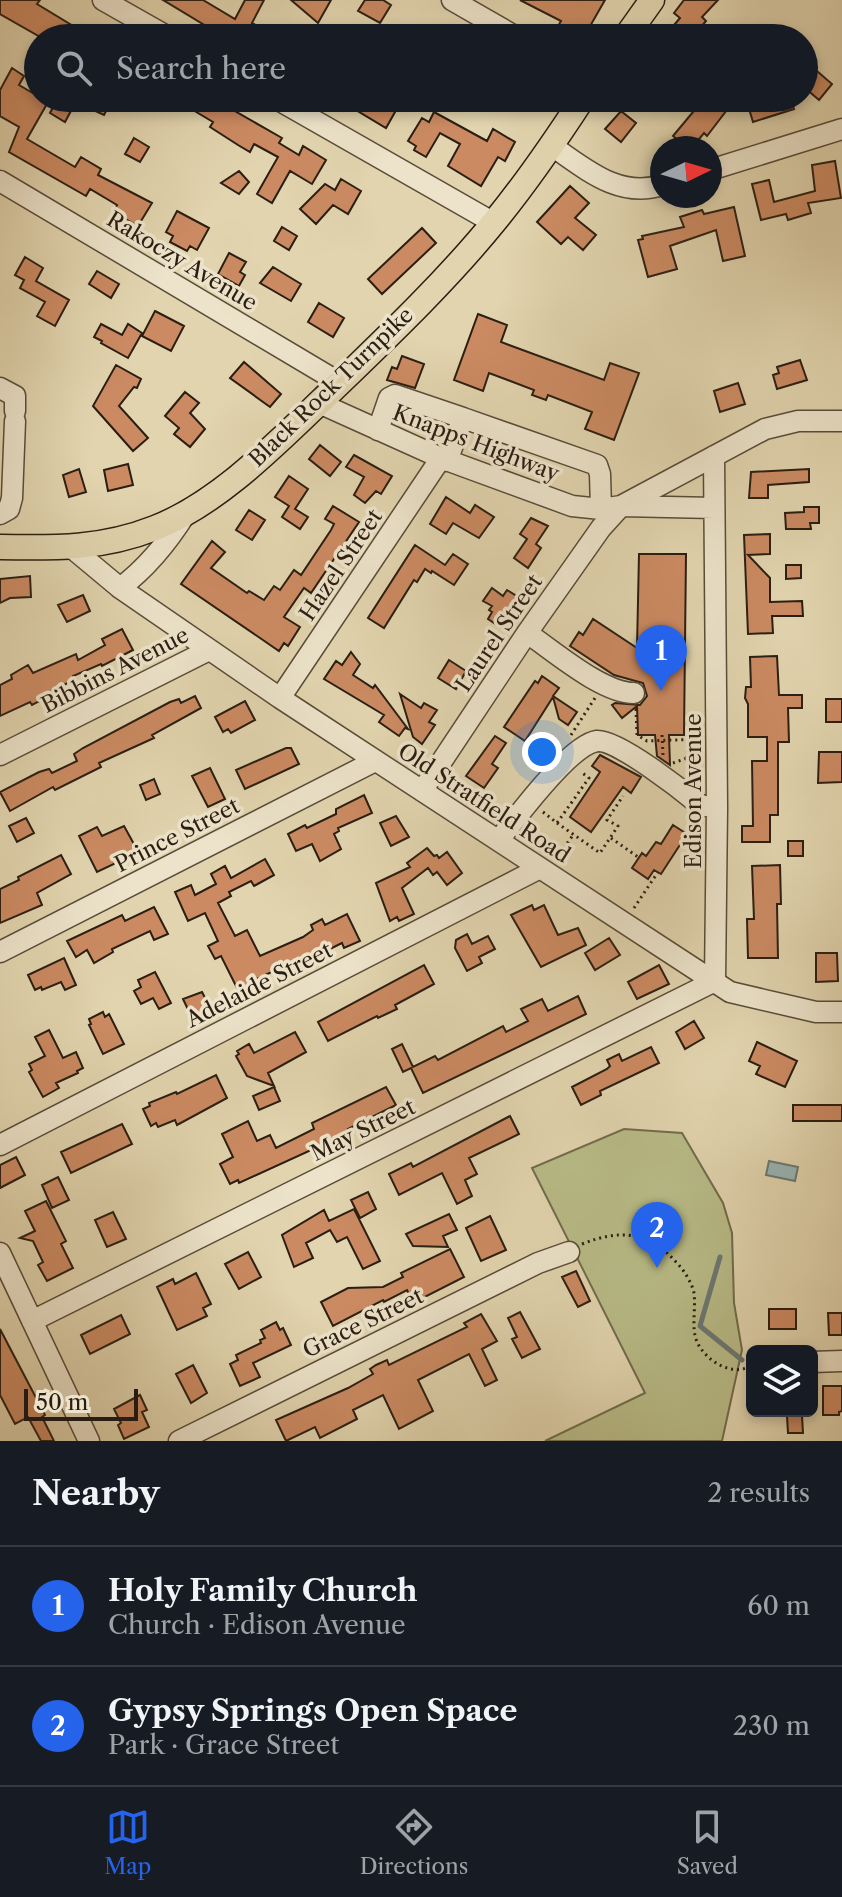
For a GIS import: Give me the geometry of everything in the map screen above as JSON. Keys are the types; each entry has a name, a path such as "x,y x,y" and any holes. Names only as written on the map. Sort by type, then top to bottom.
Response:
{"main road":[{"path":"635,24 652,0"},
{"name":"Black Rock Turnpike","path":"0,547 72,548 114,541 155,528 186,513 235,479 340,383 494,223 574,112"}],"street":[{"path":"103,0 145,24"},
{"path":"452,0 494,24"},
{"path":"300,112 494,223"},
{"path":"722,166 842,129"},
{"path":"552,146 595,175 627,190 650,187"},
{"name":"Rakoczy Avenue","path":"0,181 340,383"},
{"path":"0,388 15,396 12,498 9,509 0,514"},
{"path":"378,430 389,398 395,395 597,465 611,507 765,429 798,421 842,421"},
{"name":"Knapps Highway","path":"319,403 444,460 572,506 714,508"},
{"name":"Hazel Street","path":"280,698 444,460 463,418"},
{"name":"Edison Avenue","path":"714,456 715,981"},
{"name":"Laurel Street","path":"422,791 601,528 611,507"},
{"path":"120,588 167,543 186,513"},
{"name":"Old Stratfield Road","path":"72,548 120,588 280,698 499,840 549,863 730,992 816,1012 842,1012"},
{"path":"527,633 604,685 634,693"},
{"name":"Bibbins Avenue","path":"0,755 209,650"},
{"path":"499,840 563,761 597,741 615,745 700,805 717,808"},
{"name":"Prince Street","path":"0,952 375,761"},
{"name":"Adelaide Street","path":"0,1145 549,863"},
{"name":"May Street","path":"32,1321 715,981"},
{"name":"Grace Street","path":"179,1441 538,1263 569,1252"},
{"path":"0,1253 89,1441"},
{"path":"818,1362 842,1361"}],"path":[{"path":"569,737 604,685"},
{"path":"634,693 637,735 647,741 662,742 701,739"},
{"path":"662,735 662,742"},
{"path":"687,758 688,750"},
{"path":"664,762 678,763 687,758"},
{"path":"687,758 702,766"},
{"path":"557,823 589,778 575,767"},
{"path":"543,812 600,853 618,826 607,820 623,796"},
{"path":"549,863 573,835"},
{"path":"611,838 638,857"},
{"path":"634,908 658,872"},
{"path":"569,1252 585,1242 626,1233 659,1245 681,1267 693,1290 694,1328 697,1342 705,1354 726,1369 746,1369"}],"green space":[{"path":"624,1129 682,1133 723,1203 732,1233 734,1303 742,1350 722,1441 545,1441 645,1393 532,1168"}],"water":[{"path":"769,1161 798,1167 795,1181 766,1175"}],"building":[{"path":"0,0 40,0 37,4 70,24 24,24 24,28 0,14"},
{"path":"163,0 203,0 235,19 245,0 264,0 254,24 203,24"},
{"path":"291,0 331,0 318,23"},
{"path":"365,0 383,0 391,5 380,23 358,11"},
{"path":"520,0 605,0 591,24 559,24 561,21"},
{"path":"684,0 718,0 702,17 706,21 704,24 675,24 680,18 674,13"},
{"path":"12,68 24,76 19,85 24,88 24,112 42,112 27,139 75,167 81,157 101,169 98,175 152,203 138,226 113,212 117,205 90,189 86,196 9,152 19,127 0,116 0,90"},
{"path":"818,72 832,84 818,99"},
{"path":"51,112 70,112 65,122"},
{"path":"196,112 236,112 282,138 279,143 299,155 303,146 326,160 312,184 290,171 272,203 257,194 278,157 254,144 250,152 210,127 213,122"},
{"path":"359,112 395,112 386,128"},
{"path":"434,112 487,141 493,129 515,142 505,161 498,157 481,186 448,166 460,144 440,133 426,157 414,150 416,146 408,141 422,118 429,122"},
{"path":"620,112 636,123 621,142 605,129"},
{"path":"693,112 725,112 707,136 704,133 702,136 673,136"},
{"path":"750,112 785,112 753,122"},
{"path":"134,138 149,147 140,162 125,154"},
{"path":"835,161 841,198 808,203 811,213 788,220 786,214 761,220 752,184 769,180 774,202 815,191 812,165"},
{"path":"239,171 249,182 239,194 221,183"},
{"path":"341,179 361,191 348,214 333,205 316,224 300,209 325,184 335,190"},
{"path":"570,186 589,203 575,218 596,235 583,250 568,237 561,244 537,222"},
{"path":"734,207 745,256 723,261 716,230 670,246 677,269 648,277 638,240 643,239 642,236 684,227 680,217 702,210 704,214"},
{"path":"177,211 209,228 197,250 190,246 187,251 170,242 173,236 166,232"},
{"path":"282,227 297,236 289,250 274,241"},
{"path":"422,228 436,243 382,294 368,279"},
{"path":"229,253 246,262 240,272 245,275 239,286 218,274"},
{"path":"25,257 43,268 36,281 69,300 55,326 37,316 45,302 20,288 24,280 15,275"},
{"path":"273,267 301,284 291,301 260,283"},
{"path":"97,271 119,284 111,298 89,284"},
{"path":"319,303 344,318 333,337 308,322"},
{"path":"155,311 184,326 171,351 142,336"},
{"path":"478,314 507,325 501,342 604,380 610,363 639,373 614,440 585,429 592,412 548,395 546,400 532,395 534,390 489,373 483,391 454,380"},
{"path":"101,324 122,335 128,324 142,333 128,358 94,337"},
{"path":"402,356 424,364 415,388 387,380 392,367 397,369"},
{"path":"800,360 807,380 777,389 773,375 779,373 777,367"},
{"path":"244,362 281,394 270,407 230,378"},
{"path":"116,365 141,379 137,388 134,387 119,406 148,438 133,451 93,406"},
{"path":"738,383 745,404 720,412 714,391"},
{"path":"185,392 199,403 190,413 205,429 190,447 174,434 179,428 165,416"},
{"path":"320,445 341,462 330,476 309,459"},
{"path":"354,455 392,476 381,494 376,491 365,503 354,495 364,477 346,467"},
{"path":"128,464 133,485 108,491 104,470"},
{"path":"79,469 86,492 69,497 63,475"},
{"path":"809,469 809,482 768,485 768,498 749,498 751,472"},
{"path":"289,476 308,489 295,509 308,517 300,529 282,517 289,506 275,497"},
{"path":"446,497 470,513 475,505 494,517 479,538 453,523 446,534 430,524"},
{"path":"333,506 359,522 311,593 304,588 284,617 300,627 288,646 284,643 279,651 181,584 212,541 225,552 211,568 247,593 249,591 264,600 274,586 280,590 294,570 301,575 334,524 325,519"},
{"path":"804,507 819,507 819,523 810,523 811,529 786,529 785,513 804,512"},
{"path":"249,510 265,520 252,540 236,530"},
{"path":"531,518 548,526 536,544 541,548 528,568 514,558 527,539 520,534"},
{"path":"770,534 770,554 748,555 770,578 770,602 802,601 803,616 772,616 773,633 748,634 744,535"},
{"path":"415,545 445,565 453,554 468,564 454,585 425,569 417,582 414,580 384,628 368,618"},
{"path":"639,554 686,554 684,735 669,735 670,765 657,756 655,735 638,735 637,706 622,718 612,705 640,705 647,696 643,683 614,675 570,646 579,632 583,635 593,619 637,648"},
{"path":"786,565 801,565 801,578 786,579"},
{"path":"30,576 31,597 10,598 0,603 0,579"},
{"path":"492,588 503,596 507,590 520,598 500,627 488,619 492,606 483,601"},
{"path":"83,595 90,611 67,622 58,605"},
{"path":"122,629 133,650 73,676 74,680 49,692 51,695 32,705 30,702 0,716 0,685 12,679 11,675 28,665 33,673 76,654 78,660 105,645 102,639"},
{"path":"351,652 360,664 353,675 373,688 375,685 408,729 405,728 399,736 379,722 384,715 324,679 336,661 342,665"},
{"path":"777,656 779,695 802,695 802,708 788,708 789,742 778,742 778,815 770,815 770,842 742,842 742,826 753,826 752,761 767,761 767,737 748,737 748,704 745,698 746,687 751,687 750,657"},
{"path":"449,660 466,671 456,689 438,678"},
{"path":"542,676 559,688 553,696 577,712 568,725 559,719 553,697 525,741 504,727 535,681 538,683"},
{"path":"400,694 421,708 424,703 437,710 429,722 435,725 422,744 413,737"},
{"path":"195,696 201,708 152,735 154,738 99,763 101,767 55,790 53,787 10,811 0,792 39,772 49,769 52,773 77,761 74,754 83,748 170,702 179,699 181,703"},
{"path":"826,699 842,699 842,722 826,722"},
{"path":"245,701 255,720 231,733 228,729 223,732 215,717"},
{"path":"495,736 506,743 492,764 498,768 484,788 466,776"},
{"path":"291,748 299,764 245,789 236,770"},
{"path":"819,752 842,752 842,782 818,783"},
{"path":"600,755 641,777 631,793 623,787 591,832 570,817 600,772 592,766"},
{"path":"210,768 225,799 208,807 192,776"},
{"path":"154,779 160,794 146,800 140,785"},
{"path":"364,795 372,813 338,828 339,831 334,834 341,849 320,861 312,844 296,851 288,834 336,814 336,809"},
{"path":"396,816 409,837 391,846 380,823"},
{"path":"26,818 34,833 17,842 9,826"},
{"path":"673,825 687,834 661,874 654,870 648,879 632,868 642,853 646,856 656,842 661,844"},
{"path":"124,826 140,855 97,872 79,836 97,827 102,836"},
{"path":"788,841 803,841 803,856 788,856"},
{"path":"427,848 439,858 447,852 462,873 447,885 437,872 433,875 428,868 402,888 414,914 399,921 397,917 390,921 376,883 410,867 407,863"},
{"path":"61,855 71,874 37,893 42,905 0,923 0,889"},
{"path":"265,859 274,875 254,886 251,881 229,892 231,896 218,903 235,936 247,930 260,956 303,937 313,930 311,925 322,919 325,925 347,914 360,941 344,948 342,943 322,953 311,954 254,980 257,986 240,994 221,956 215,959 208,946 218,941 205,913 188,921 175,892 191,885 195,895 216,884 211,874 225,866 231,878"},
{"path":"780,865 778,958 748,958 747,919 754,919 752,866"},
{"path":"532,905 534,910 544,905 558,935 578,928 586,945 541,967 511,915"},
{"path":"154,907 168,934 154,940 150,931 112,949 113,952 94,963 87,950 76,957 67,941 122,915 125,921"},
{"path":"467,934 472,944 488,936 495,949 479,957 482,963 467,971 455,948 456,940"},
{"path":"609,938 620,955 595,970 585,953"},
{"path":"816,953 837,953 838,981 816,982"},
{"path":"64,958 76,985 65,990 61,982 35,990 28,975"},
{"path":"424,965 434,984 395,1005 397,1009 328,1041 318,1022"},
{"path":"659,965 669,984 637,999 628,982"},
{"path":"155,972 171,1003 159,1009 153,998 141,1004 134,991 141,987 138,980"},
{"path":"202,992 212,1011 193,1020 183,999"},
{"path":"578,996 586,1014 423,1093 411,1068 403,1072 392,1049 402,1044 413,1067 435,1056 438,1060 503,1026 506,1032 528,1021 521,1009 542,999 548,1011"},
{"path":"103,1012 105,1017 109,1014 124,1044 103,1054 89,1019"},
{"path":"694,1021 704,1038 685,1049 676,1032"},
{"path":"49,1030 63,1058 76,1052 83,1068 56,1083 59,1088 43,1097 29,1072 32,1070 29,1064 45,1056 35,1037"},
{"path":"295,1032 306,1052 268,1073 274,1086 247,1076 236,1056 239,1054 237,1051 249,1044 254,1053"},
{"path":"757,1042 797,1061 785,1087 756,1074 760,1066 749,1061"},
{"path":"651,1047 659,1063 600,1091 601,1095 581,1105 572,1087 607,1069 610,1066 607,1060 619,1054 622,1061"},
{"path":"216,1075 227,1098 177,1125 175,1120 158,1127 156,1123 151,1126 143,1109 150,1106 149,1103 177,1094"},
{"path":"274,1087 280,1101 259,1110 253,1096"},
{"path":"386,1087 396,1105 348,1129 352,1138 338,1145 335,1139 239,1183 238,1180 230,1184 220,1164 233,1157 222,1134 248,1121 257,1141 270,1135 276,1148 314,1129 312,1123"},
{"path":"793,1105 842,1105 842,1121 793,1121"},
{"path":"510,1116 519,1134 469,1158 477,1174 465,1180 472,1196 457,1204 442,1173 399,1195 389,1174 411,1163 413,1167"},
{"path":"122,1124 132,1144 71,1173 61,1152"},
{"path":"16,1157 25,1175 0,1188 0,1165"},
{"path":"58,1177 69,1200 52,1208 42,1185"},
{"path":"368,1192 376,1209 360,1218 351,1200"},
{"path":"46,1201 66,1241 61,1244 73,1268 47,1281 38,1265 43,1262 33,1241 20,1238 35,1231 25,1211"},
{"path":"354,1209 380,1261 363,1269 347,1237 337,1242 330,1230 306,1243 313,1258 294,1267 282,1235 324,1210 329,1221"},
{"path":"113,1212 126,1239 107,1247 95,1220"},
{"path":"449,1214 457,1230 443,1236 448,1247 413,1246 406,1234"},
{"path":"490,1216 506,1250 481,1261 466,1228"},
{"path":"450,1249 464,1277 413,1303 407,1290 333,1326 321,1302 348,1288 383,1287 403,1277 401,1273"},
{"path":"248,1252 261,1277 239,1289 225,1264"},
{"path":"576,1271 590,1301 578,1307 562,1277"},
{"path":"196,1273 211,1304 203,1308 207,1316 177,1330 157,1287 173,1279 175,1284"},
{"path":"769,1309 796,1309 796,1329 769,1329"},
{"path":"520,1312 540,1349 522,1358 512,1339 517,1337 508,1318"},
{"path":"828,1313 842,1313 842,1335 829,1335"},
{"path":"481,1314 497,1341 482,1349 497,1380 485,1386 469,1354 418,1380 433,1411 399,1429 383,1395 353,1410 357,1419 320,1438 315,1427 286,1441 276,1420 348,1388 373,1374 370,1369 376,1365 387,1360 389,1365 467,1327 464,1323"},
{"path":"121,1315 130,1334 90,1354 81,1335"},
{"path":"276,1322 280,1330 283,1328 291,1345 253,1363 260,1377 240,1386 230,1364 238,1360 236,1355 261,1343 260,1340 265,1338 261,1330"},
{"path":"0,1329 45,1415 42,1417 54,1441 41,1441 28,1417 15,1424 0,1395"},
{"path":"193,1365 207,1393 191,1403 176,1374"},
{"path":"823,1386 842,1386 842,1411 839,1415 823,1415"},
{"path":"140,1395 147,1410 142,1412 149,1427 124,1439 114,1409"},
{"path":"787,1417 802,1417 803,1433 788,1433"}],"waterway":[{"path":"720,1257 700,1326 742,1360"}],"place":[{"name":"Holy Family Church","path":"661,691"},
{"name":"Gypsy Springs Open Space","path":"657,1268"}]}
